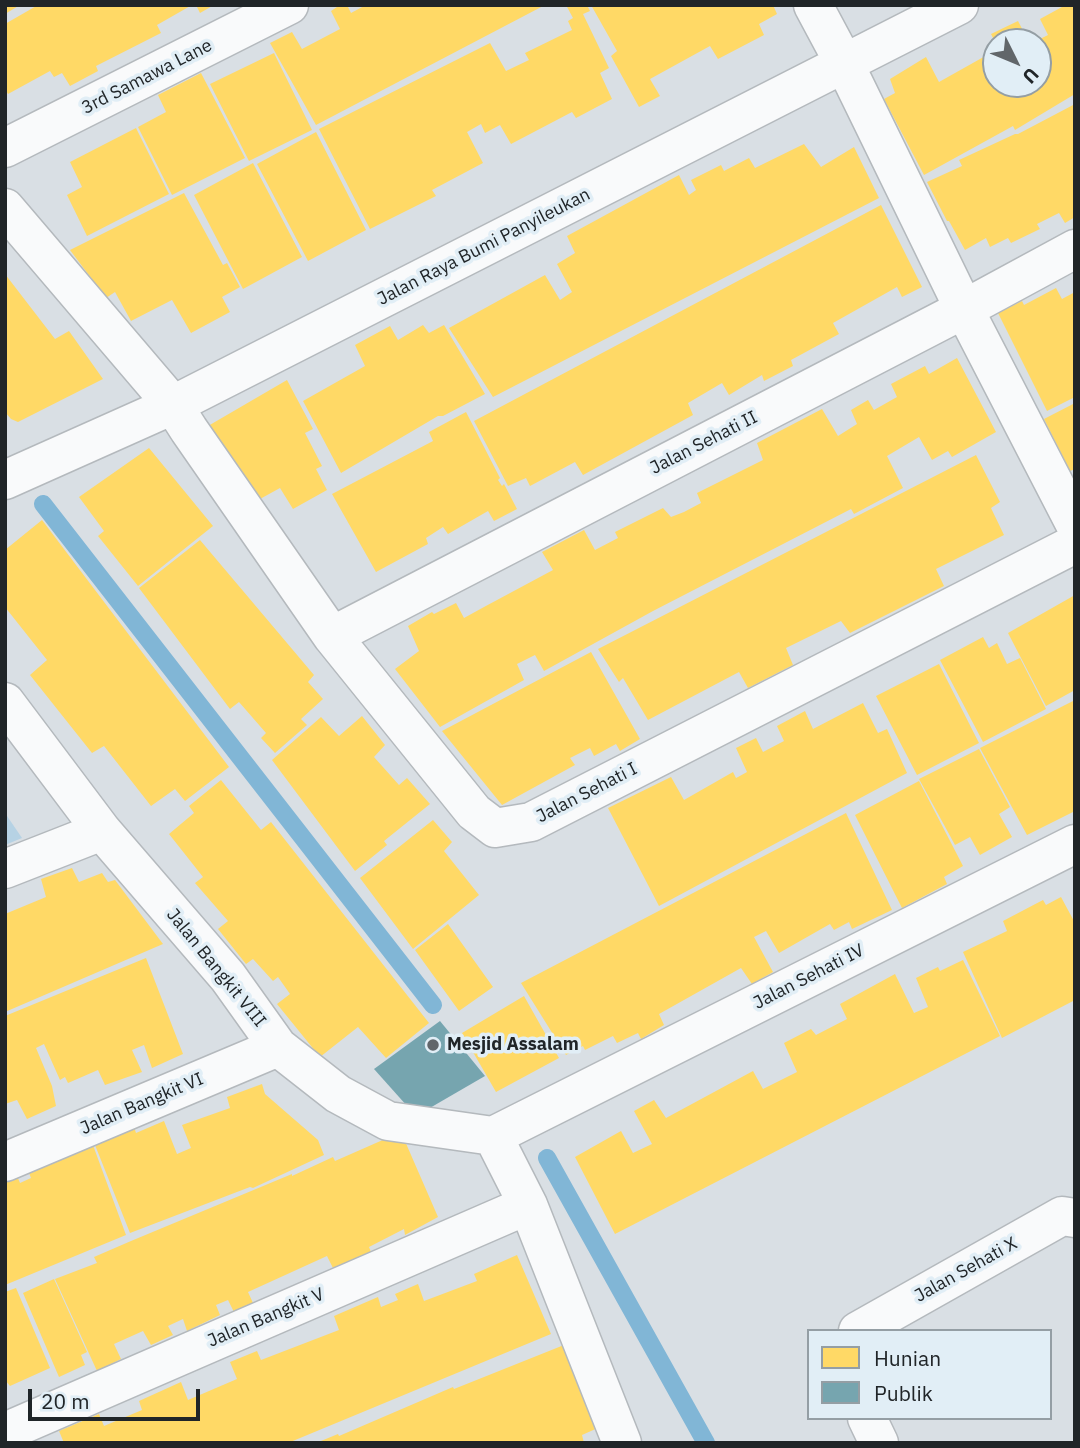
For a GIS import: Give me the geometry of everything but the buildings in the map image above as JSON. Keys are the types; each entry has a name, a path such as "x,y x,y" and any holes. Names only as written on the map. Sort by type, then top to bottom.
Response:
{"street":[{"name":"3rd Samawa Lane","path":"5,148 289,5"},
{"path":"813,5 964,309 1075,524"},
{"name":"Jalan Raya Bumi Panyileukan","path":"5,480 173,405 959,5"},
{"name":"Jalan Sehati I","path":"5,208 173,405 332,636 474,812 495,828 531,822 1075,544"},
{"name":"Jalan Sehati II","path":"332,636 1075,249"},
{"name":"Jalan Bangkit VIII","path":"5,702 102,831 228,977 278,1047 338,1094 388,1121 493,1136"},
{"path":"5,869 102,831"},
{"name":"Jalan Sehati IV","path":"493,1136 1075,844"},
{"name":"Jalan Bangkit VI","path":"5,1162 278,1047"},
{"path":"493,1136 528,1205 622,1443"},
{"name":"Jalan Bangkit V","path":"5,1432 528,1205"},
{"name":"Jalan Sehati X","path":"862,1329 1062,1216 1075,1218"},
{"path":"868,1420 879,1443"}],"shaded area":[{"path":"5,813 22,838 5,845"}],"waterway":[{"path":"43,504 433,1005"},
{"path":"547,1158 706,1443"}],"place":[{"name":"Mesjid Assalam","path":"433,1045"}]}
